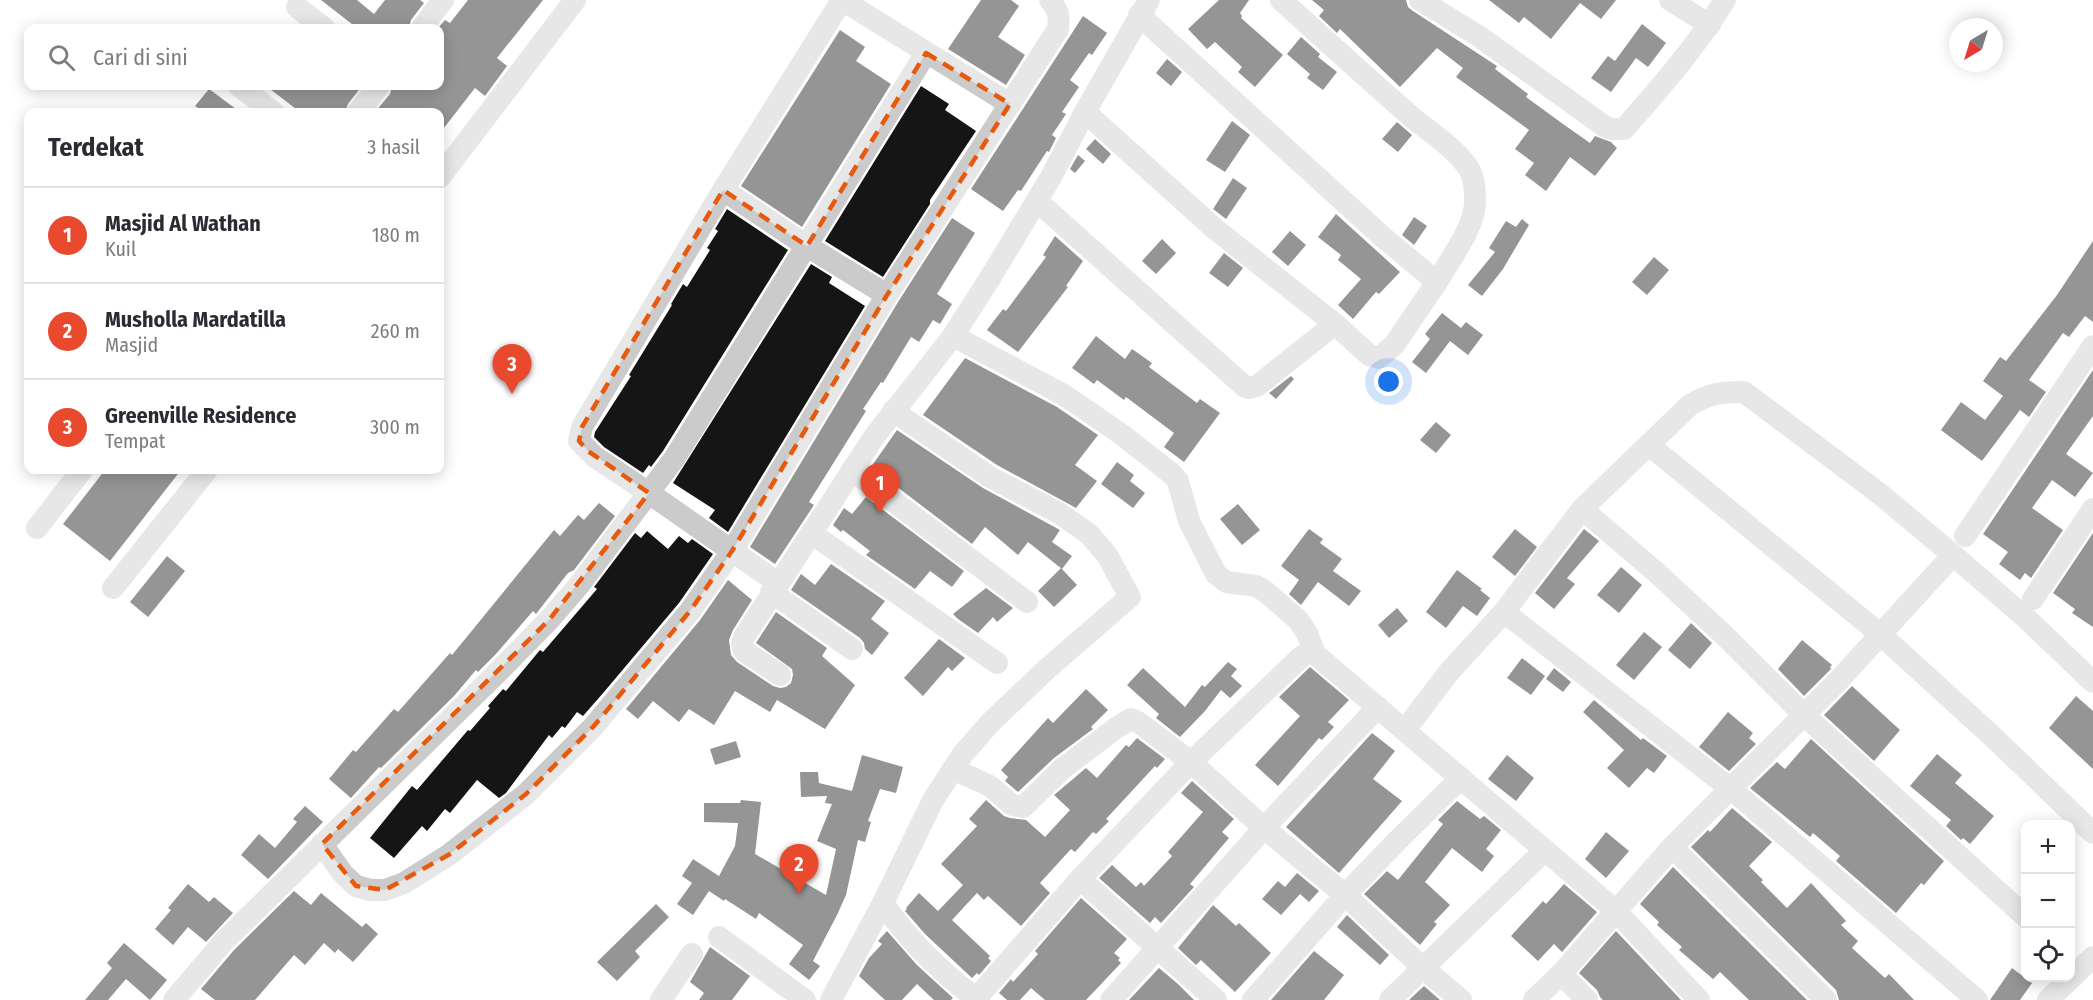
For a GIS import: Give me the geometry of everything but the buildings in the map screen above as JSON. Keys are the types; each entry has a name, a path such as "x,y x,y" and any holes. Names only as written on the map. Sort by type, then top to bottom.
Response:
{"street":[{"path":"425,24 443,0"},
{"path":"444,172 575,0"},
{"path":"852,649 732,551 588,451 579,441 582,427 723,190 842,0 1010,104"},
{"path":"322,844 343,874 356,886 371,890 385,890 404,883 450,854 526,794 593,727 690,611 732,551 887,295 1058,29 1060,17 1050,0"},
{"path":"1085,112 1215,229 1335,324 1369,355 1379,358 1394,345 1437,282 1469,227 1475,202 1473,183 1469,169 1445,144 1409,115 1281,0"},
{"path":"1420,0 1480,37 1604,126 1620,130 1624,129 1665,82 1710,25 1725,0"},
{"path":"1670,0 1710,25"},
{"path":"297,7 319,24"},
{"path":"780,675 744,651 742,644 744,638 852,470 893,411 953,336 1037,201 1144,8 1385,238 1437,282"},
{"path":"174,1000 224,941 549,620 580,584 674,459 926,53"},
{"path":"244,90 268,108"},
{"path":"361,108 376,90"},
{"path":"723,190 807,246 887,295"},
{"path":"1037,201 1244,386 1249,388 1257,386 1335,324"},
{"path":"953,336 1064,395 1121,434 1172,474 1178,480 1193,532 1216,574 1226,582 1256,586 1298,620 1307,633 1315,654 1615,910 1699,1000"},
{"path":"1965,536 2090,356"},
{"path":"1405,730 1449,672 1504,612 1582,509 1690,405 1707,395 1726,392 1744,392 1880,494 2026,619 2093,682"},
{"path":"831,1000 883,903 933,800 963,754 991,722 1070,647 1130,597 1107,555 1089,534 1059,513 990,477 893,411"},
{"path":"1649,445 1881,634 2093,833"},
{"path":"852,470 1027,602"},
{"path":"37,528 78,474"},
{"path":"113,588 204,474"},
{"path":"1582,509 1716,628 1805,716 2021,913"},
{"path":"2033,599 2093,509"},
{"path":"811,533 998,663"},
{"path":"1534,1000 1561,974 1672,847 1805,716 1953,555"},
{"path":"1504,612 1731,789 1977,1000"},
{"path":"883,903 895,921 950,978 976,1000 1080,879 1191,762 1302,656 1315,654"},
{"path":"1111,1000 1264,828 1378,706"},
{"path":"953,769 990,786 1012,805 1018,808 1023,807 1062,769 1116,728 1131,719 1138,722 1191,762 1264,828 1345,895 1461,1000"},
{"path":"1253,1000 1345,895 1396,841 1461,778"},
{"path":"1672,847 1826,1000"},
{"path":"1390,1000 1545,850"},
{"path":"1080,879 1216,1000"},
{"path":"719,937 805,1000"},
{"path":"661,1000 692,954"},
{"path":"2048,1000 2085,965"},
{"path":"1561,974 1587,1000"}],"highlighted area":[{"path":"926,53 1010,104 887,295 732,551 690,611 593,727 526,794 450,854 385,890 356,886 322,844 549,620 649,493 588,451 579,441 582,427 723,190 807,246"}],"place":[{"name":"Greenville Residence","path":"512,394"},
{"name":"Masjid Al Wathan","path":"880,513"},
{"name":"Musholla Mardatilla","path":"799,894"}]}
